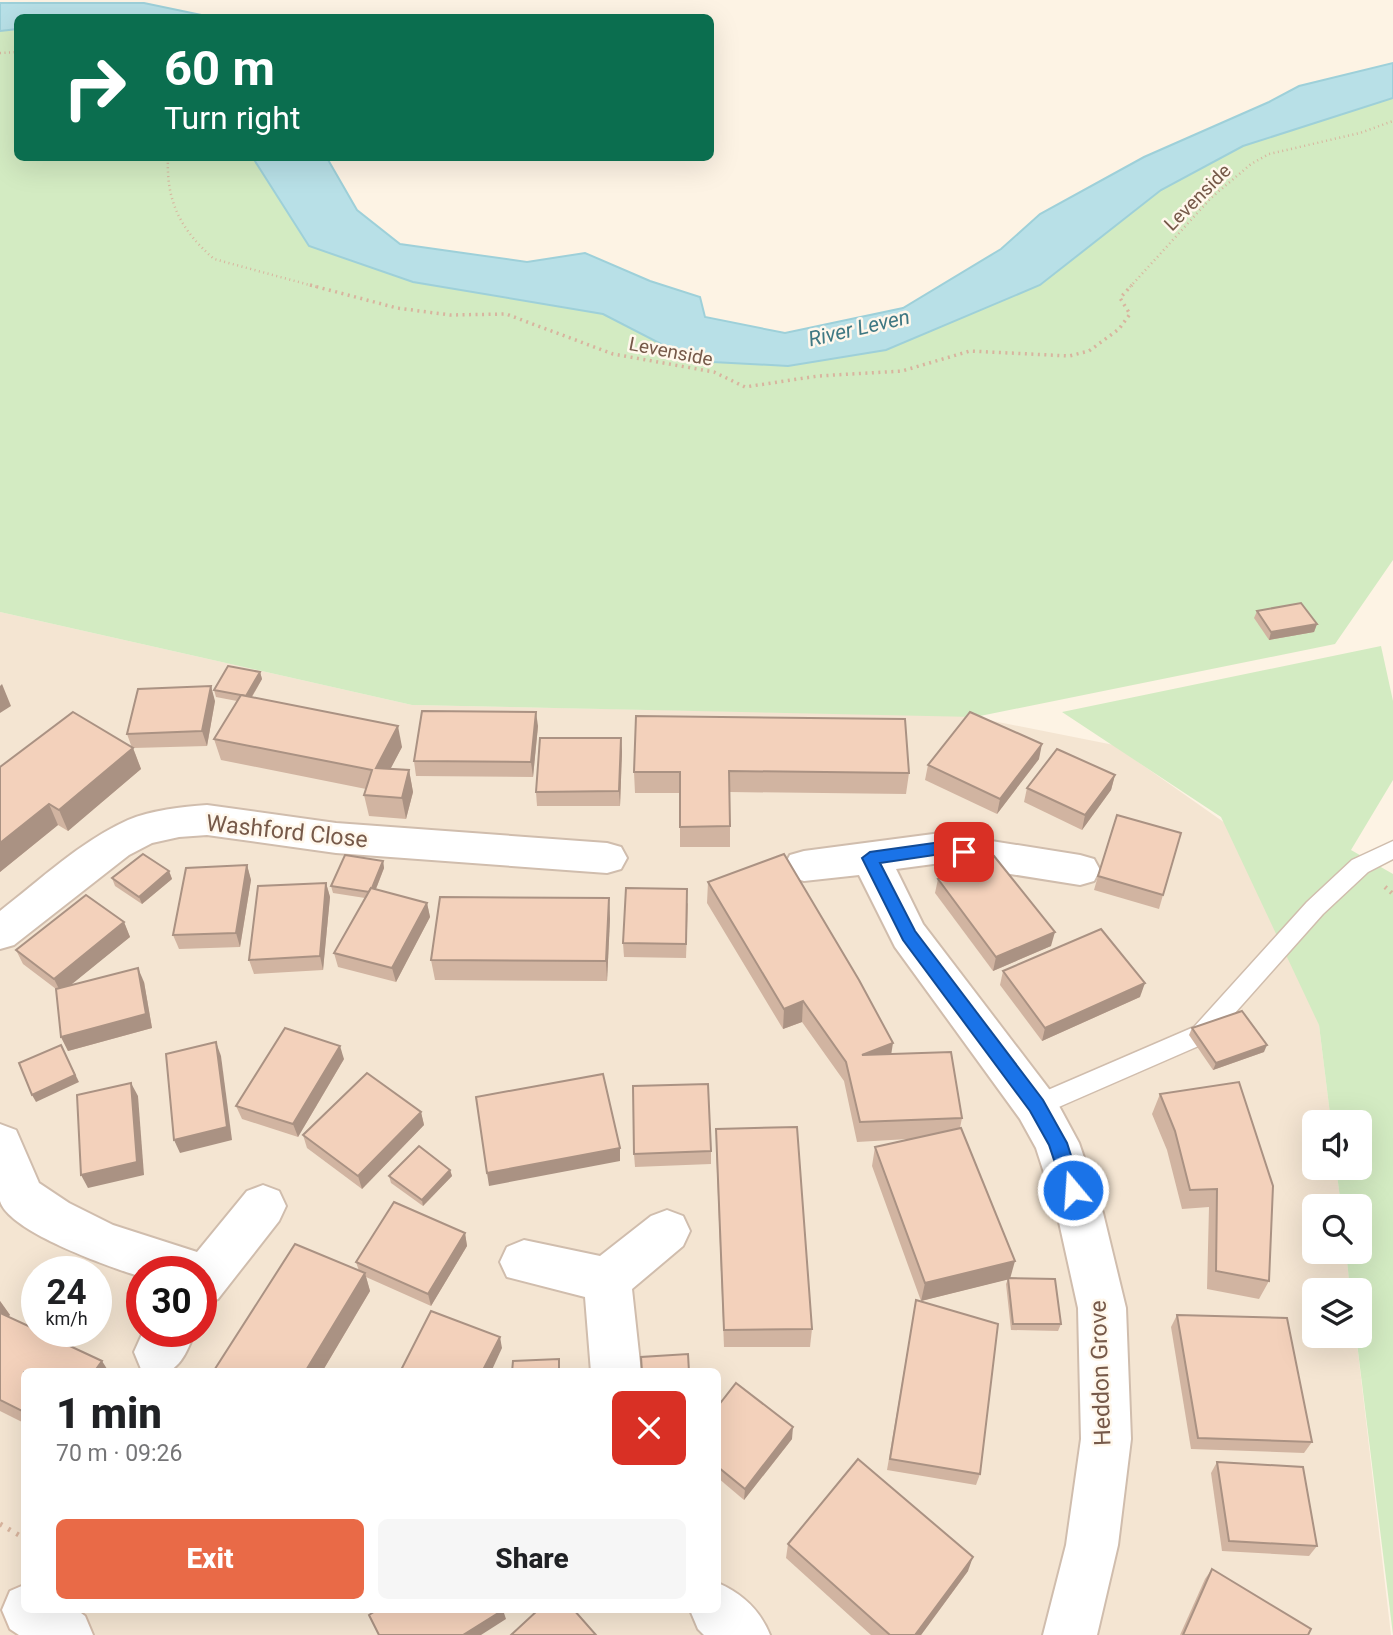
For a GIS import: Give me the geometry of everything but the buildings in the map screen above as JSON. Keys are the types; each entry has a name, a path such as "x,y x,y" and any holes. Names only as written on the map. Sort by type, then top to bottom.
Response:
{"street":[{"name":"Washford Close","path":"0,933 116,844 143,830 179,822 207,820 336,838 607,858"},
{"path":"804,866 941,848 1080,870"},
{"name":"Heddon Grove","path":"870,858 909,935 1036,1105 1058,1143 1080,1213 1102,1308 1106,1439 1092,1545 1070,1635"},
{"path":"0,1144 10,1175 23,1198 102,1242 141,1256"},
{"path":"217,1258 263,1206"},
{"path":"607,1280 667,1231"},
{"path":"524,1262 607,1280"},
{"path":"607,1280 615,1368"},
{"path":"0,1592 21,1605"},
{"path":"33,1613 66,1635"},
{"path":"720,1613 743,1635"}],"lane":[{"path":"1036,1105 1202,1034 1315,908 1360,866 1393,849"}],"path":[{"name":"Levenside","path":"168,161 166,184 179,225 192,242 214,259 397,308 450,315 506,314 613,354 714,372 745,387 818,376 902,371 970,351 1069,356 1088,351 1119,329 1130,314 1121,298 1134,281 1211,198 1251,164 1269,154 1360,133 1393,121"},
{"path":"0,1524 21,1536"}],"shaded area":[{"path":"0,612 412,705 968,716 1114,745 1225,823 1303,947 1319,1025 1330,1110 1302,1110 1302,1180 1338,1180 1339,1194 1302,1194 1302,1264 1347,1264 1349,1278 1302,1278 1302,1348 1358,1348 1391,1635 0,1635"}],"green space":[{"path":"14,29 14,161 255,161 309,246 413,282 603,314 694,361 886,350 1040,285 1161,190 1243,146 1393,98 1393,560 1335,644 975,717 412,705 0,612 0,31"},
{"path":"1381,646 1393,701 1393,780 1351,850 1393,874 1393,1635 1358,1348 1372,1348 1372,1278 1349,1278 1347,1264 1372,1264 1372,1194 1339,1194 1338,1180 1372,1180 1372,1110 1330,1110 1319,1025 1221,817 1062,712"}],"water":[{"path":"0,3 144,3 197,14 14,14 14,29 0,31"},
{"name":"River Leven","path":"1393,63 1393,98 1243,146 1161,190 1040,285 886,350 788,366 694,361 603,314 413,282 309,246 255,161 329,161 357,210 400,244 527,262 585,253 650,281 700,297 705,317 785,333 903,308 1001,249 1040,214 1144,157 1299,86"}],"route":[{"path":"964,852 941,848 870,858 909,935 1036,1105 1058,1143 1073,1190"}]}
